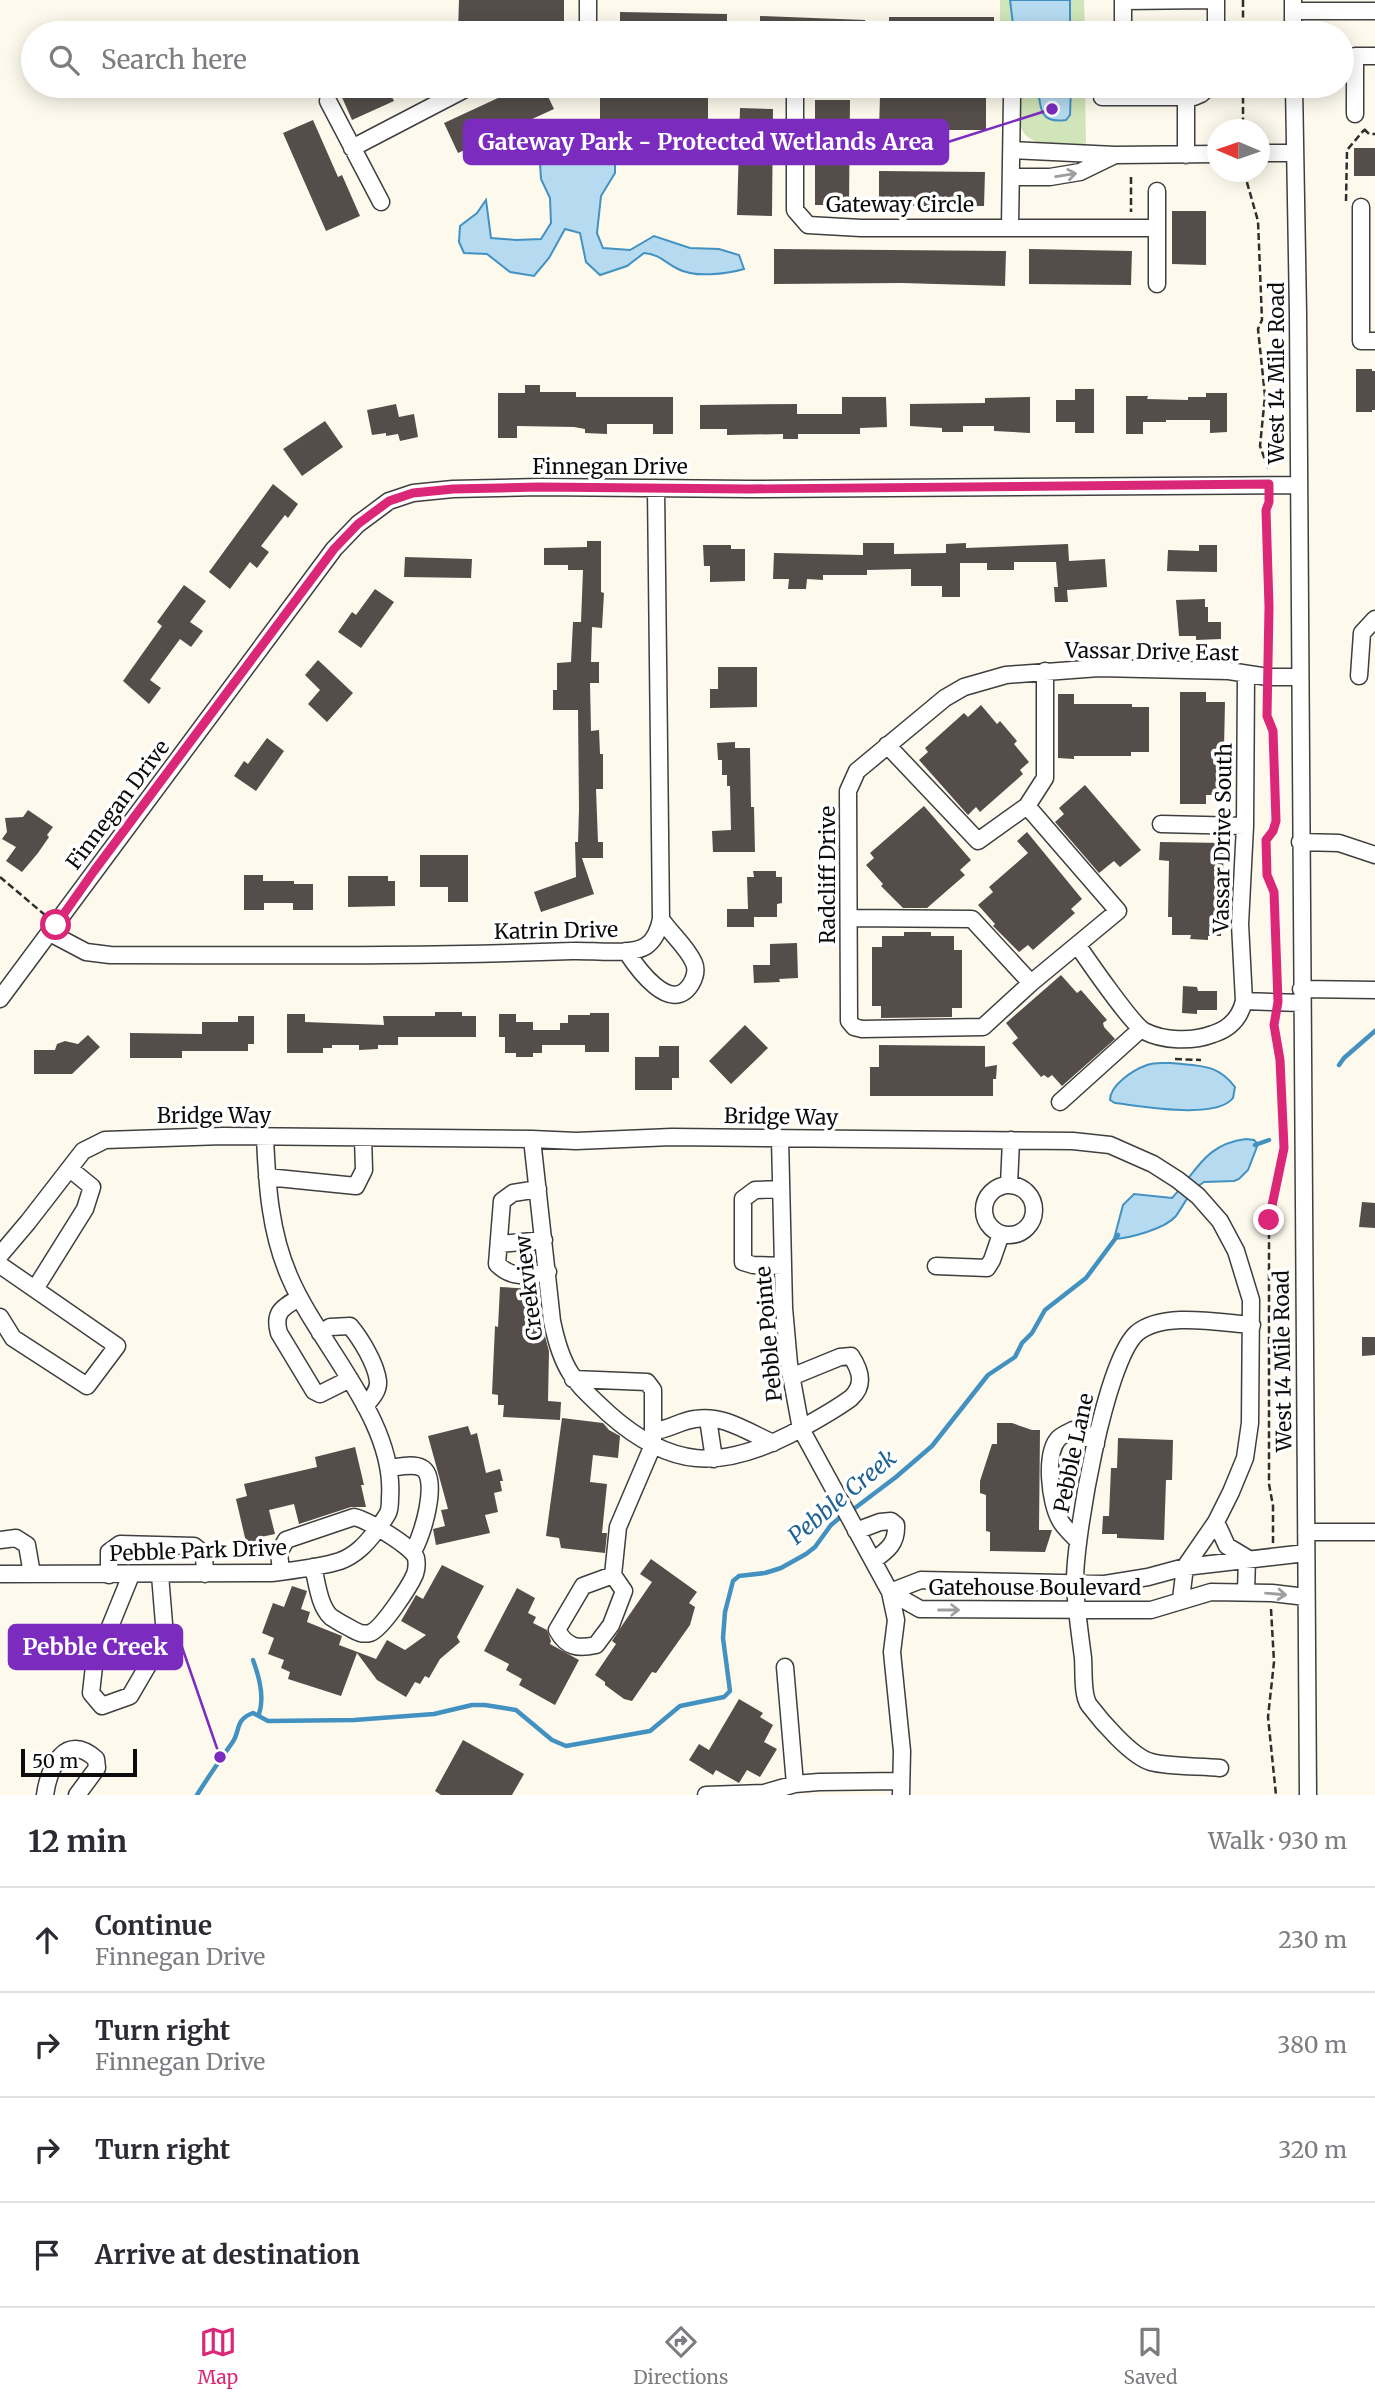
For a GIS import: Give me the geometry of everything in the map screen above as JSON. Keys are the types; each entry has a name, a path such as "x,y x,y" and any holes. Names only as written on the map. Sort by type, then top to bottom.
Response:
{"street":[{"path":"587,21 588,0"},
{"path":"1122,21 1123,1 1214,0 1215,21"},
{"path":"1293,6 1375,11"},
{"path":"1355,114 1355,56 1375,56"},
{"path":"352,148 448,98"},
{"name":"Gateway Circle","path":"795,98 795,210 808,225 861,228 1157,228"},
{"path":"1010,226 1012,98"},
{"path":"1186,98 1186,155"},
{"name":"West 14 Mile Road","path":"1294,98 1298,313 1308,1795"},
{"path":"328,101 381,202"},
{"path":"1012,150 1115,155 1207,154"},
{"path":"1270,153 1294,153"},
{"path":"1012,177 1050,177 1080,172 1115,155"},
{"path":"1157,191 1157,284"},
{"path":"1361,207 1361,341 1375,341"},
{"name":"Finnegan Drive","path":"0,999 334,549 358,524 389,501 413,493 453,489 539,487 1298,485"},
{"path":"626,951 638,970 659,990 672,994 681,993 689,987 695,975 695,965 661,919 656,488"},
{"path":"1359,676 1362,634 1375,619"},
{"name":"Vassar Drive East","path":"1045,671 1099,668 1229,671 1268,677 1299,677"},
{"path":"887,746 978,841 1027,806 1045,778 1045,671"},
{"name":"Radcliff Drive","path":"1031,983 983,1027 854,1027 849,1021 848,791 857,771 945,698 964,687 1006,675 1045,671"},
{"name":"Vassar Drive South","path":"1244,1001 1240,924 1245,826 1246,675"},
{"path":"849,918 972,919 1031,983 1118,911 1027,806"},
{"path":"1161,824 1245,826"},
{"path":"1300,842 1339,843 1375,855"},
{"name":"Katrin Drive","path":"53,929 86,952 110,956 626,951 646,947 659,931 661,919"},
{"path":"1078,946 1141,1029 1158,1037 1192,1039 1207,1036 1226,1028 1236,1020 1242,1013 1244,1001 1278,1002 1301,996 1375,990"},
{"path":"1060,1102 1141,1029"},
{"name":"Bridge Way","path":"0,1255 83,1151 105,1140 265,1137 576,1141 672,1137 1073,1141 1110,1145 1153,1164 1198,1196 1220,1221 1236,1251 1251,1300 1250,1423 1245,1458 1216,1522 1185,1567"},
{"name":"Pebble Park Drive","path":"0,1574 205,1574 313,1567 341,1561 364,1547 390,1511 390,1468 366,1406 299,1298 274,1236 265,1137"},
{"path":"267,1177 356,1186 364,1170 363,1138"},
{"name":"Pebble Pointe","path":"780,1138 784,1308 791,1377 801,1429 890,1591 896,1620 892,1652 902,1751 901,1788"},
{"name":"Creekview","path":"532,1139 552,1321 558,1351 573,1379 620,1423 653,1438 676,1454 714,1459 739,1456 773,1443 841,1406 858,1392 861,1379 859,1368 851,1356 840,1357 791,1377"},
{"path":"1009,1185 1010,1140"},
{"path":"35,1289 91,1195 92,1187 88,1182 70,1169"},
{"path":"1009,1185 1026,1191 1031,1198 1034,1214 1025,1229 1017,1234 1001,1234 989,1225 984,1210 989,1195 1002,1186 1009,1185"},
{"path":"538,1189 513,1193 502,1201 497,1264 506,1273 523,1276 548,1272"},
{"path":"781,1189 755,1190 743,1199 743,1262 783,1266"},
{"path":"936,1266 987,1268 1001,1234"},
{"path":"499,1244 544,1241"},
{"path":"0,1265 117,1346 87,1387 13,1338 0,1317"},
{"path":"299,1298 281,1308 276,1324 314,1391 320,1394 327,1392 350,1379"},
{"name":"Pebble Lane","path":"1220,1768 1150,1762 1121,1742 1087,1702 1075,1584 1078,1541 1096,1444 1117,1365 1134,1337 1150,1326 1164,1321 1252,1325"},
{"path":"320,1333 330,1328 350,1326 361,1339 378,1382 375,1394 366,1406"},
{"path":"573,1379 647,1382 653,1390 653,1438 618,1527 613,1575 624,1591 611,1625 596,1645 579,1648 568,1645 557,1630 583,1586 613,1575"},
{"path":"653,1438 696,1419 708,1419 725,1420 773,1443"},
{"path":"708,1419 714,1459"},
{"path":"1078,1541 1059,1519 1054,1505 1050,1462 1053,1447 1059,1438 1073,1430 1084,1433 1096,1444"},
{"path":"390,1468 418,1467 425,1469 430,1476 429,1496 419,1542 413,1551"},
{"path":"282,1571 279,1553 286,1540 354,1517 365,1520 403,1543 413,1551 417,1561 415,1576 381,1626 365,1634 358,1633 330,1616 323,1603 313,1567"},
{"path":"856,1531 880,1522 891,1521 896,1525 897,1535 890,1548 874,1560"},
{"path":"1216,1522 1227,1546 1247,1558 1245,1592"},
{"path":"1306,1532 1375,1532"},
{"path":"0,1540 16,1538 27,1545 32,1574"},
{"path":"109,1575 109,1552 120,1544 194,1546 204,1554 205,1574"},
{"name":"Gatehouse Boulevard","path":"890,1591 920,1580 1105,1584 1185,1567 1306,1553"},
{"path":"1181,1599 1185,1567"},
{"path":"131,1575 94,1666 91,1693 102,1706 130,1696 165,1636 160,1575"},
{"name":"Gatehouse Boulevard","path":"890,1591 920,1609 1151,1610 1211,1592 1272,1593 1306,1597"},
{"path":"785,1667 795,1784"},
{"path":"45,1795 54,1762 64,1753 76,1749 88,1751 96,1759 97,1768 77,1795"},
{"path":"706,1795 764,1793 795,1784 860,1780 901,1788"}],"path":[{"path":"1243,0 1243,21"},
{"path":"1243,98 1243,119"},
{"path":"1361,207 1346,207 1347,150 1364,130"},
{"path":"1130,177 1131,227"},
{"path":"1247,182 1258,221 1262,320 1258,329 1265,383 1260,446 1269,470 1269,502 1266,510 1269,607 1267,716 1273,731 1276,821 1266,840 1267,875 1274,892 1278,1002 1274,1025 1280,1060 1284,1148 1269,1220 1269,1484 1273,1506 1273,1555"},
{"path":"0,877 53,929"},
{"path":"1175,1059 1201,1059"},
{"path":"1272,1593 1274,1662 1268,1717 1276,1795"}],"green space":[{"path":"1000,0 1084,0 1085,21 1000,21"},
{"path":"1018,98 1085,98 1086,144 1034,141 1022,130"}],"water":[{"path":"1010,0 1070,0 1070,21 1013,21"},
{"path":"1040,98 1071,98 1070,115 1066,120 1057,121 1046,117"},
{"path":"556,153 589,159 615,159 615,173 601,196 597,233 603,248 630,250 654,236 690,248 719,249 739,255 744,269 720,274 693,274 678,269 655,255 644,253 627,266 600,275 586,262 580,233 565,229 549,258 534,276 510,272 487,254 464,253 459,242 460,226 477,213 486,200 491,238 541,239 551,223 550,198 541,179 540,163"},
{"path":"1153,1063 1214,1070 1235,1087 1233,1098 1224,1105 1195,1110 1142,1107 1110,1100 1118,1084 1135,1070"},
{"path":"1254,1140 1258,1144 1248,1170 1239,1179 1204,1182 1191,1193 1171,1221 1147,1232 1114,1239 1123,1205 1134,1194 1172,1198 1211,1153 1232,1142"}],"building":[{"path":"459,0 564,0 564,21 458,21"},
{"path":"620,12 727,14 727,21 620,21"},
{"path":"760,16 865,20 865,21 760,21"},
{"path":"889,17 994,17 994,21 889,21"},
{"path":"342,98 392,98 394,101 352,120"},
{"path":"498,98 549,98 554,109 458,153 444,123"},
{"path":"600,98 708,98 708,127 600,125"},
{"path":"880,98 986,98 986,130 879,130"},
{"path":"815,100 850,100 849,205 815,205"},
{"path":"740,108 773,109 772,216 737,215"},
{"path":"313,120 338,177 342,175 360,216 326,231 283,133"},
{"path":"1354,148 1375,148 1375,176 1354,176"},
{"path":"879,171 985,172 984,206 879,206"},
{"path":"1172,211 1206,211 1206,265 1172,264"},
{"path":"774,249 1006,251 1005,286 902,283 774,284"},
{"path":"1029,249 1132,251 1131,285 1029,284"},
{"path":"1356,369 1375,371 1375,410 1372,412 1356,412"},
{"path":"525,385 540,385 540,392 576,392 576,397 673,397 673,434 653,434 653,424 607,424 607,434 585,433 585,429 574,427 517,426 517,438 498,438 498,393 525,393"},
{"path":"1075,389 1094,389 1094,433 1075,433 1075,422 1056,422 1056,400 1075,400"},
{"path":"1206,393 1227,393 1227,432 1210,433 1210,420 1166,420 1143,422 1143,434 1126,434 1126,396 1188,400 1188,397 1206,397"},
{"path":"842,397 886,397 887,427 860,428 860,434 798,434 798,439 783,439 783,434 727,435 727,429 700,429 700,405 797,404 797,414 842,414"},
{"path":"1030,397 1030,433 994,431 994,426 963,426 963,432 942,432 942,428 910,426 910,404 985,403 985,398"},
{"path":"396,404 399,417 414,414 418,437 400,441 398,434 372,435 367,410"},
{"path":"325,421 343,447 302,476 283,449"},
{"path":"273,484 298,504 288,518 285,515 261,546 269,552 257,568 250,562 230,589 209,572"},
{"path":"587,541 601,541 601,592 604,593 602,628 592,627 591,662 599,662 599,683 590,683 591,731 599,730 600,754 603,754 603,789 596,789 598,842 603,842 603,858 582,858 594,894 541,912 534,892 576,877 575,842 578,842 579,809 578,710 553,710 553,690 557,690 557,663 571,662 573,622 581,622 583,570 568,570 568,565 544,565 544,548 587,547"},
{"path":"863,543 894,543 894,554 946,553 946,544 966,543 966,548 1068,544 1069,561 1105,559 1107,587 1067,590 1068,602 1055,602 1054,587 1058,587 1056,562 1014,562 1014,570 987,570 987,563 960,563 960,597 942,597 942,586 911,586 911,569 867,570 867,575 823,575 823,580 807,579 806,589 788,589 789,579 773,579 774,553 863,555"},
{"path":"703,545 731,545 731,549 745,549 745,581 710,582 710,566 704,566"},
{"path":"1199,545 1217,545 1217,572 1167,571 1168,550 1199,551"},
{"path":"405,557 472,559 471,578 404,577"},
{"path":"184,585 206,601 190,622 203,631 191,647 180,639 150,680 161,688 149,704 123,681 162,626 157,622"},
{"path":"375,589 394,602 361,648 338,632 352,612 356,615"},
{"path":"1205,599 1208,622 1221,622 1221,639 1196,640 1196,636 1179,636 1176,600"},
{"path":"318,660 353,693 327,722 308,704 320,690 305,675"},
{"path":"718,667 757,667 757,707 710,708 710,689 718,689"},
{"path":"1180,692 1206,692 1206,702 1225,702 1223,795 1206,795 1206,804 1180,804"},
{"path":"1058,694 1074,694 1074,704 1132,704 1132,707 1149,707 1149,752 1131,752 1131,756 1058,758"},
{"path":"981,705 997,724 1000,721 1017,741 1014,744 1029,762 1020,770 1023,774 980,812 976,807 968,815 919,760 928,752 925,748 964,713 968,717"},
{"path":"267,738 284,751 256,791 234,776 244,761 248,764"},
{"path":"735,742 735,748 750,748 755,852 713,852 712,831 731,830 730,786 727,786 727,775 722,775 722,760 718,760 717,743"},
{"path":"1085,785 1141,850 1120,867 1114,861 1099,873 1055,822 1064,814 1059,808"},
{"path":"924,806 971,860 960,870 965,875 927,908 903,908 881,886 883,884 866,865 874,858 870,853"},
{"path":"28,810 53,827 38,853 22,872 6,861 16,847 2,839 7,832 5,818 23,817"},
{"path":"1027,832 1082,899 1071,909 1075,913 1033,950 1028,945 1019,952 993,926 995,924 978,905 993,892 989,887 1028,853 1017,841"},
{"path":"1160,842 1224,843 1221,936 1208,936 1208,940 1190,939 1191,935 1172,935 1172,917 1168,917 1169,861 1159,860"},
{"path":"420,855 468,855 468,902 448,902 448,887 420,887"},
{"path":"753,871 776,871 776,877 782,877 782,903 777,904 777,917 754,917 754,927 727,927 727,909 748,909 747,877 754,877"},
{"path":"244,875 263,875 263,881 313,884 313,910 293,910 293,903 264,903 264,910 244,910"},
{"path":"348,876 388,876 388,881 395,881 395,906 348,907"},
{"path":"904,932 931,932 931,936 954,936 954,950 962,950 962,1008 952,1008 952,1017 881,1018 881,1006 872,1006 872,947 882,947 882,936 904,936"},
{"path":"797,943 798,978 754,983 753,965 770,965 770,944"},
{"path":"1061,975 1077,993 1081,990 1107,1020 1103,1023 1104,1027 1115,1039 1062,1086 1052,1075 1048,1078 1044,1075 1041,1077 1012,1043 1018,1038 1006,1023"},
{"path":"1183,986 1197,987 1198,991 1217,991 1217,1010 1197,1010 1197,1014 1182,1013"},
{"path":"435,1012 462,1012 462,1016 476,1016 476,1037 398,1037 398,1045 378,1045 378,1049 359,1050 359,1045 332,1045 332,1048 323,1048 323,1053 287,1053 287,1014 305,1014 305,1022 384,1025 383,1016 435,1016"},
{"path":"609,1013 609,1052 585,1052 585,1045 542,1045 542,1053 533,1053 533,1057 516,1057 516,1053 505,1053 505,1037 499,1037 499,1014 516,1014 516,1022 533,1022 533,1030 560,1030 560,1023 568,1023 568,1015"},
{"path":"238,1016 254,1016 254,1044 248,1044 248,1051 182,1051 182,1058 130,1058 130,1033 202,1034 202,1022 238,1022"},
{"path":"745,1025 768,1048 731,1084 709,1061"},
{"path":"88,1035 100,1047 72,1074 34,1074 34,1050 55,1050 57,1044 65,1041 78,1044"},
{"path":"879,1045 985,1046 985,1067 997,1065 996,1079 993,1079 993,1096 870,1096 870,1067 879,1067"},
{"path":"659,1046 679,1046 679,1078 672,1078 672,1090 635,1090 635,1057 659,1057"},
{"path":"1362,1202 1375,1203 1375,1228 1359,1227"},
{"path":"500,1287 533,1289 531,1328 543,1329 549,1351 548,1401 561,1402 560,1420 503,1417 504,1405 498,1405 498,1395 492,1394"},
{"path":"1362,1337 1375,1337 1375,1355 1362,1356"},
{"path":"562,1418 603,1423 620,1436 618,1458 593,1455 590,1482 607,1484 602,1533 607,1533 605,1553 561,1548 559,1538 546,1536"},
{"path":"997,1423 1012,1423 1040,1430 1039,1530 1052,1530 1045,1552 990,1551 990,1532 986,1531 986,1495 980,1493 980,1481 992,1444 997,1444"},
{"path":"468,1426 471,1435 477,1433 486,1473 500,1469 502,1491 494,1493 498,1512 485,1515 490,1533 436,1545 433,1529 445,1526 441,1510 448,1509 428,1436"},
{"path":"1118,1438 1173,1440 1172,1480 1166,1480 1164,1540 1117,1538 1117,1534 1102,1534 1103,1516 1109,1516 1111,1468 1117,1468"},
{"path":"355,1447 366,1507 351,1507 299,1524 294,1504 269,1510 275,1534 261,1537 265,1551 249,1555 236,1499 247,1496 244,1484 317,1467 315,1457"},
{"path":"651,1559 697,1592 689,1603 695,1607 690,1625 632,1701 624,1699 595,1675 616,1644 612,1641 652,1582 640,1574"},
{"path":"442,1565 484,1586 457,1637 460,1642 440,1659 429,1678 425,1676 420,1684 415,1682 406,1697 377,1680 357,1653 341,1696 288,1679 290,1672 281,1668 284,1660 268,1654 274,1638 262,1633 273,1603 284,1607 292,1586 307,1591 301,1609 310,1612 307,1622 342,1636 339,1645 376,1659 387,1640 405,1650 426,1635 401,1621 416,1595 423,1599"},
{"path":"517,1588 535,1598 528,1613 536,1617 533,1623 547,1630 550,1644 579,1660 555,1705 519,1685 522,1679 506,1670 509,1664 484,1651"},
{"path":"739,1699 763,1713 760,1717 773,1725 764,1742 777,1749 760,1777 747,1770 739,1783 716,1770 713,1775 689,1760 699,1744 709,1750"},
{"path":"463,1740 524,1774 512,1795 441,1795 435,1791"}],"waterway":[{"name":"Pebble Creek","path":"1339,1065 1375,1031"},
{"name":"Pebble Creek","path":"1255,1145 1269,1140"},
{"name":"Pebble Creek","path":"851,1511 932,1446 988,1375 1015,1357 1045,1310 1086,1278 1118,1235"},
{"name":"Pebble Creek","path":"197,1795 235,1739 240,1722 253,1713 268,1721 354,1720 434,1714 472,1705 485,1705 516,1710 552,1740 566,1746 650,1731 680,1706 724,1697 730,1691 723,1638 725,1612 733,1581 739,1576 781,1568 806,1554 843,1515"},
{"path":"253,1660 261,1694 259,1714"}],"place":[{"name":"Gateway Park - Protected Wetlands Area","path":"1052,109"},
{"name":"Pebble Creek","path":"220,1757"}],"route":[{"path":"56,925 334,549 358,524 389,501 413,493 453,489 539,487 749,489 1269,484 1266,510 1269,607 1267,716 1273,731 1276,821 1266,840 1267,875 1274,892 1278,1002 1274,1025 1280,1060 1284,1148 1269,1220"}]}
